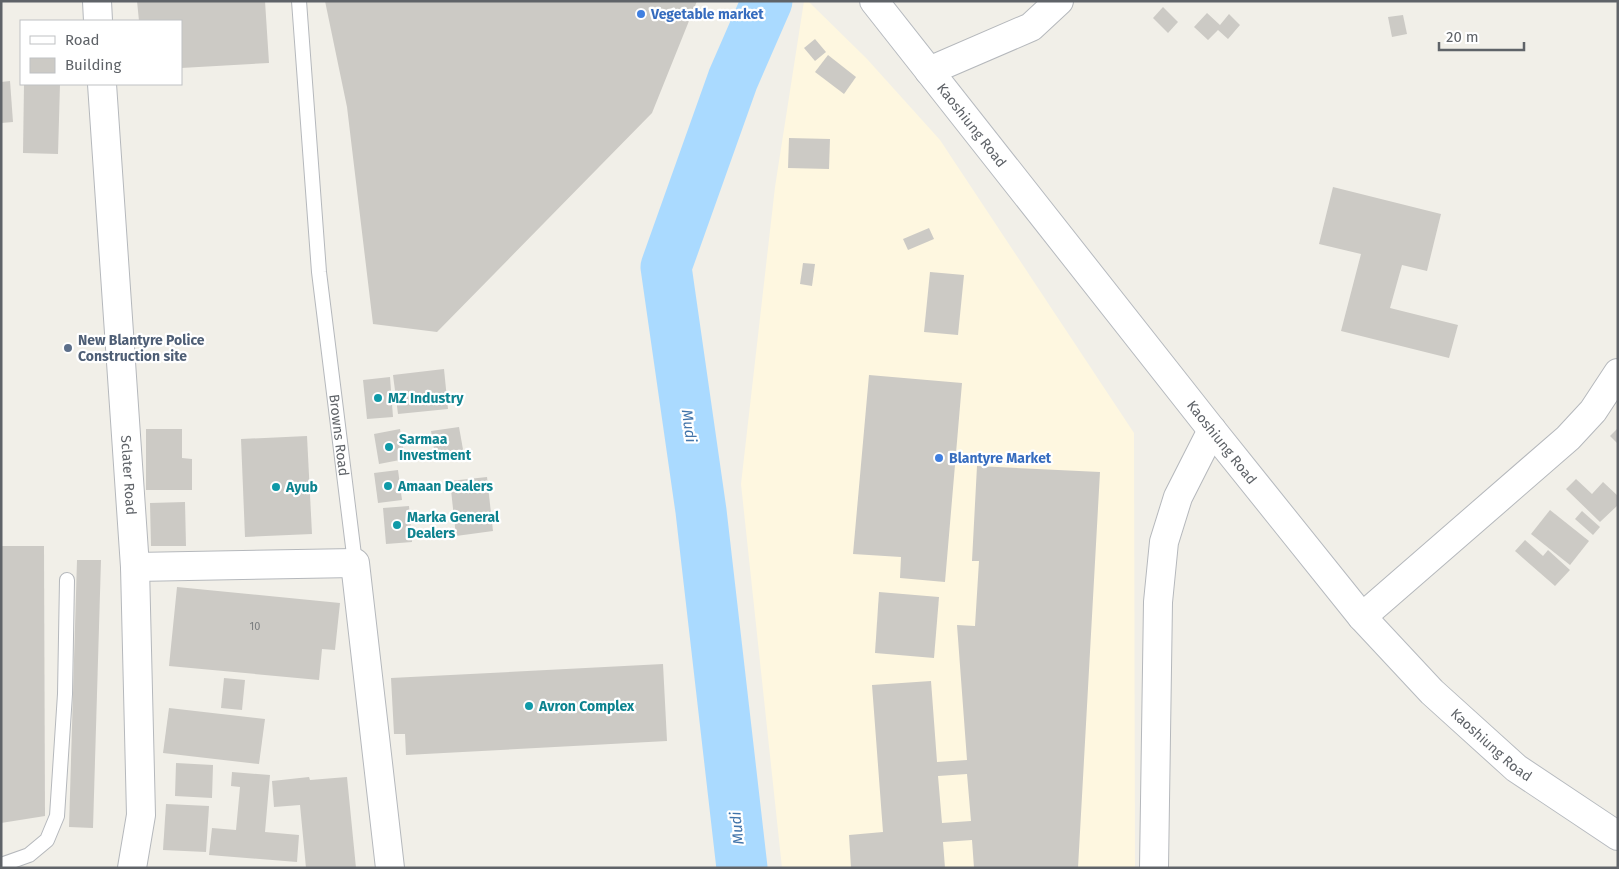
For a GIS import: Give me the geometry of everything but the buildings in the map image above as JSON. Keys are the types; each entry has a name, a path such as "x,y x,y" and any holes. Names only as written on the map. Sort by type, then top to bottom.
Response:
{"street":[{"path":"97,1 98,20"},
{"name":"Kaoshiung Road","path":"874,1 1362,617 1432,692 1516,768 1618,836"},
{"path":"929,71 1032,27 1059,1"},
{"name":"Sclater Road","path":"102,85 136,567 140,815 132,868"},
{"path":"1362,617 1568,438 1593,411 1618,373"},
{"path":"1154,868 1158,602 1164,542 1178,497 1212,430"},
{"path":"136,567 355,562"},
{"name":"Browns Road","path":"355,562 390,868"}],"lane":[{"name":"Browns Road","path":"299,1 320,272 355,562"},
{"path":"1,865 29,855 47,840 57,816 65,694 67,580"}],"shaded area":[{"name":"Blantyre Market","path":"804,1 808,1 867,59 940,140 1134,433 1135,868 782,868 741,484 775,187"}],"waterway":[{"name":"Mudi","path":"742,868 701,511 666,267 733,79 767,1"}],"place":[{"name":"Vegetable market","path":"641,14"},
{"name":"New Blantyre Police Construction site","path":"68,348"},
{"name":"MZ Industry","path":"378,398"},
{"name":"Sarmaa Investment","path":"389,447"},
{"name":"Blantyre Market","path":"939,458"},
{"name":"Amaan Dealers","path":"388,486"},
{"name":"Ayub","path":"276,487"},
{"name":"Marka General Dealers","path":"397,525"},
{"name":"Avron Complex","path":"529,706"}]}
